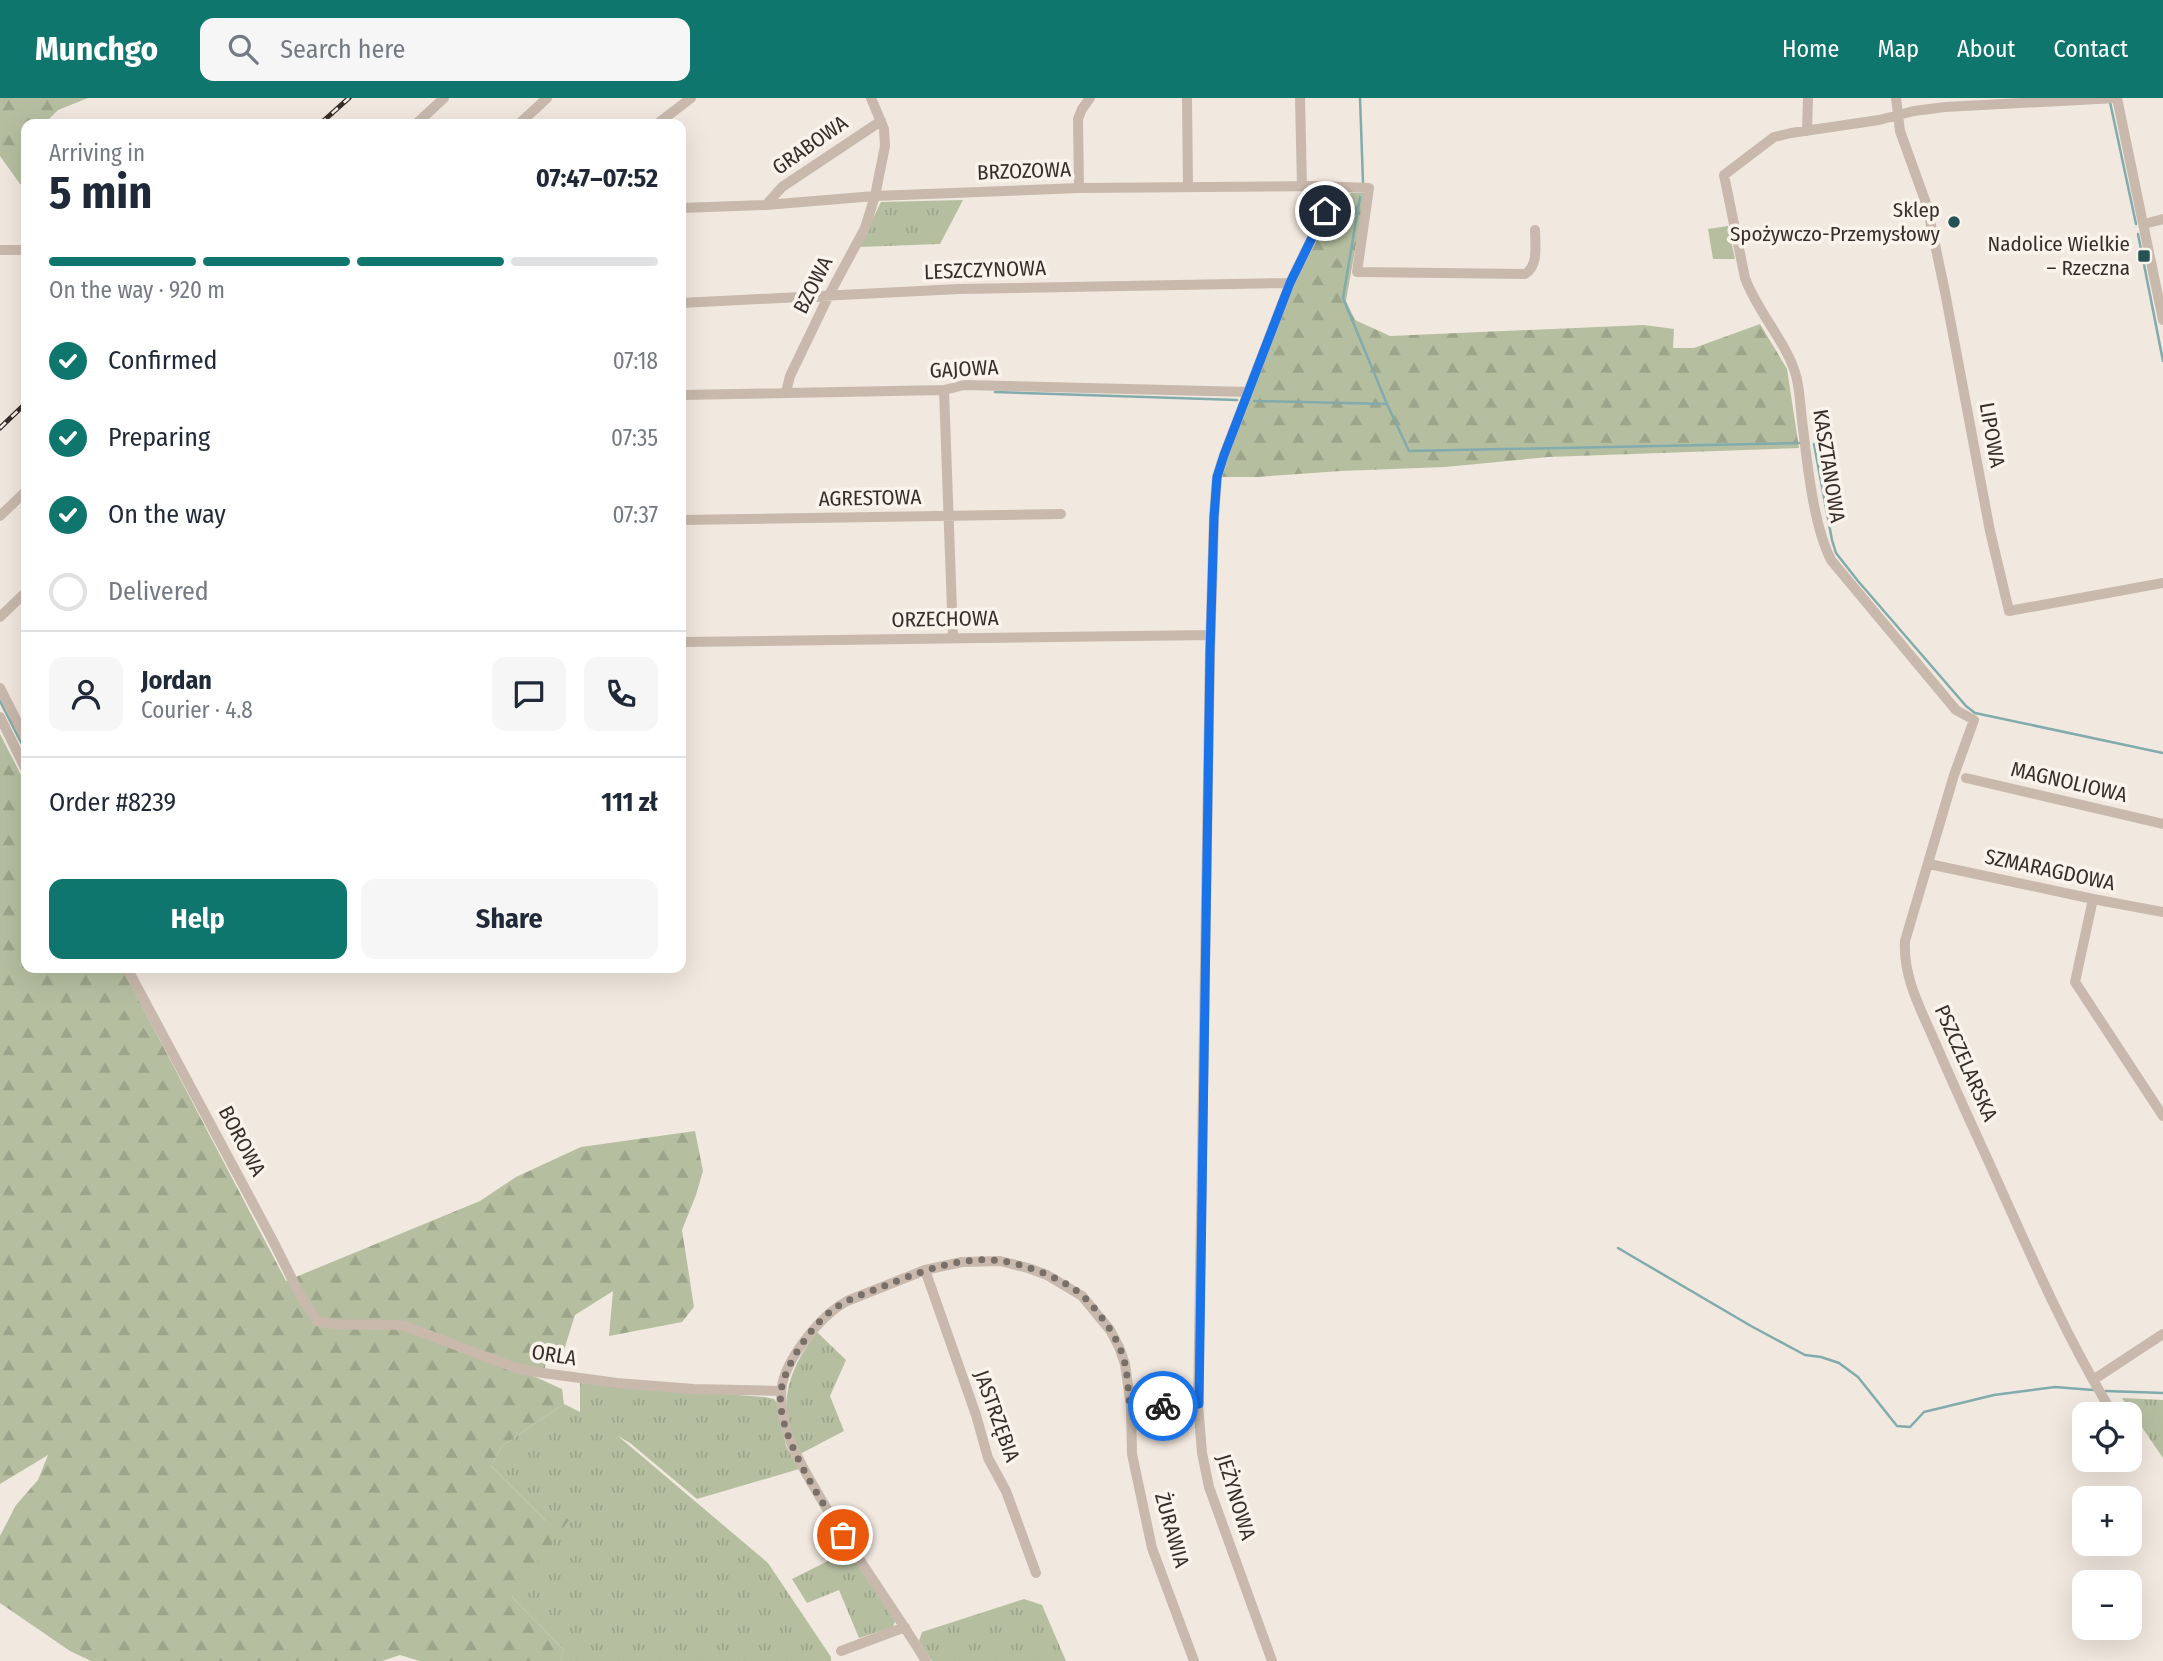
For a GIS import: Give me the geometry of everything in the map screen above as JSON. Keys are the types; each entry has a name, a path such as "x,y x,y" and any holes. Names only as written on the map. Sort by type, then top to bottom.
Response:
{"street":[{"path":"421,119 444,98"},
{"path":"524,119 547,98"},
{"path":"664,119 691,98"},
{"name":"GRABOWA","path":"871,98 881,121 885,146 875,196"},
{"path":"1079,188 1078,119 1090,98"},
{"path":"1187,98 1188,187"},
{"path":"1300,98 1302,186"},
{"path":"1808,98 1807,131 1945,107 2117,98 2163,320"},
{"path":"1896,98 1898,116"},
{"name":"LIPOWA","path":"1898,116 1900,131 1929,217 1990,531 2009,611 2163,583"},
{"name":"GRABOWA","path":"766,205 782,187 881,121"},
{"name":"KASZTANOWA","path":"1807,131 1774,137 1724,175 1748,285 1796,375 1806,455 1824,546 1831,561 1956,710 1974,720"},
{"name":"JEŻYNOWA","path":"1272,1661 1209,1487 1202,1453 1199,1404 1214,517 1217,477 1290,283 1337,187"},
{"name":"BRZOZOWA","path":"686,208 766,205 875,196 1079,188 1369,188 1357,272 1525,274 1532,270 1534,264 1535,230"},
{"name":"BZOWA","path":"786,392 790,376 829,295 865,228 875,196"},
{"path":"2144,224 2163,219"},
{"path":"0,250 21,250"},
{"name":"LESZCZYNOWA","path":"686,303 959,289 1290,283"},
{"name":"GAJOWA","path":"686,395 944,390 964,385 1249,392"},
{"path":"944,390 953,638"},
{"path":"0,516 21,497"},
{"name":"AGRESTOWA","path":"686,520 1060,514"},
{"path":"0,617 21,597"},
{"name":"ORZECHOWA","path":"686,642 1210,635"},
{"path":"0,688 21,729"},
{"path":"0,718 21,760"},
{"name":"PSZCZELARSKA","path":"1974,720 1954,775 1905,941 1906,965 1914,995 1948,1073 2042,1276 2106,1402"},
{"name":"MAGNOLIOWA","path":"1966,778 2163,824"},
{"name":"SZMARAGDOWA","path":"1929,863 2094,900 2163,912"},
{"path":"2094,900 2075,982 2163,1116"},
{"name":"BOROWA","path":"130,973 298,1292 317,1321 329,1324"},
{"name":"ŻURAWIA","path":"781,1391 790,1366 807,1338 835,1307 925,1270 962,1262 1000,1261 1046,1275 1082,1296 1110,1330 1125,1364 1132,1454 1152,1548 1194,1661"},
{"name":"JASTRZĘBIA","path":"925,1270 976,1415 988,1458 1006,1492 1036,1573"},
{"name":"ORLA","path":"329,1324 388,1323 405,1326 516,1368 617,1384 781,1391"},
{"path":"2093,1380 2163,1334"},
{"path":"781,1391 787,1433 798,1460 853,1552 926,1661"},
{"path":"1130,1406 1199,1404"},
{"path":"842,1651 905,1627"}],"green space":[{"path":"0,98 88,98 58,110 49,119 21,119 21,184 0,156"},
{"path":"1365,193 1346,301 1355,320 1390,336 1644,325 1674,329 1673,348 1694,348 1760,324 1787,369 1799,448 1548,457 1445,467 1222,477 1295,283 1336,201 1342,209 1350,209 1353,205 1349,194"},
{"path":"963,200 940,244 859,247 881,202"},
{"path":"1728,226 1735,259 1713,259 1708,229"},
{"path":"0,734 21,775 21,973 125,973 286,1281 480,1201 516,1177 581,1147 695,1131 703,1171 682,1230 694,1307 682,1322 609,1336 613,1291 575,1315 563,1353 546,1356 545,1368 529,1374 562,1389 564,1404 502,1446 491,1466 546,1521 562,1513 569,1520 512,1597 564,1650 560,1661 420,1661 400,1655 382,1661 91,1661 70,1651 0,1603 0,1536 16,1505 38,1480 48,1455 0,1484"},
{"path":"817,1332 846,1360 830,1396 844,1431 798,1455 787,1418 787,1394 798,1361"},
{"path":"580,1383 774,1399 786,1446 799,1469 697,1499 618,1436 768,1563 831,1657 831,1661 560,1661 564,1650 512,1597 546,1521 491,1466 502,1446 564,1404 580,1412"},
{"path":"2122,1398 2163,1400 2163,1458 2142,1427 2142,1402 2125,1402"},
{"path":"848,1551 895,1621 893,1627 859,1638 839,1590 807,1603 792,1579"},
{"path":"1024,1599 1042,1605 1066,1661 932,1661 919,1641 922,1632"}],"waterway":[{"path":"1360,98 1363,182"},
{"path":"2110,102 2136,224"},
{"path":"1360,197 1343,298 1409,451 1800,443"},
{"path":"2138,234 2163,361"},
{"path":"995,392 1237,400"},
{"path":"1254,401 1387,404"},
{"path":"1814,444 1836,553 1966,706 1975,713 2163,753"},
{"path":"0,701 21,742"},
{"path":"1618,1248 1805,1355 1839,1363 1858,1377 1897,1426 1910,1427 1924,1412 1994,1395 2055,1387 2093,1390"},
{"path":"2106,1391 2163,1393"}],"railway":[{"path":"326,119 349,98"},
{"path":"0,428 21,408"}],"way so far":[{"path":"843,1535 791,1444 784,1421 781,1391 790,1366 816,1325 835,1307 871,1291 925,1270 962,1262 1000,1261 1046,1275 1082,1296 1110,1330 1125,1364 1130,1406 1163,1406"}],"place":[{"name":"Sklep Spożywczo-Przemysłowy","path":"1954,222"},
{"name":"Nadolice Wielkie – Rzeczna","path":"2144,256"}],"route":[{"path":"1163,1406 1199,1404 1210,652 1217,477 1290,283 1325,211"}]}
